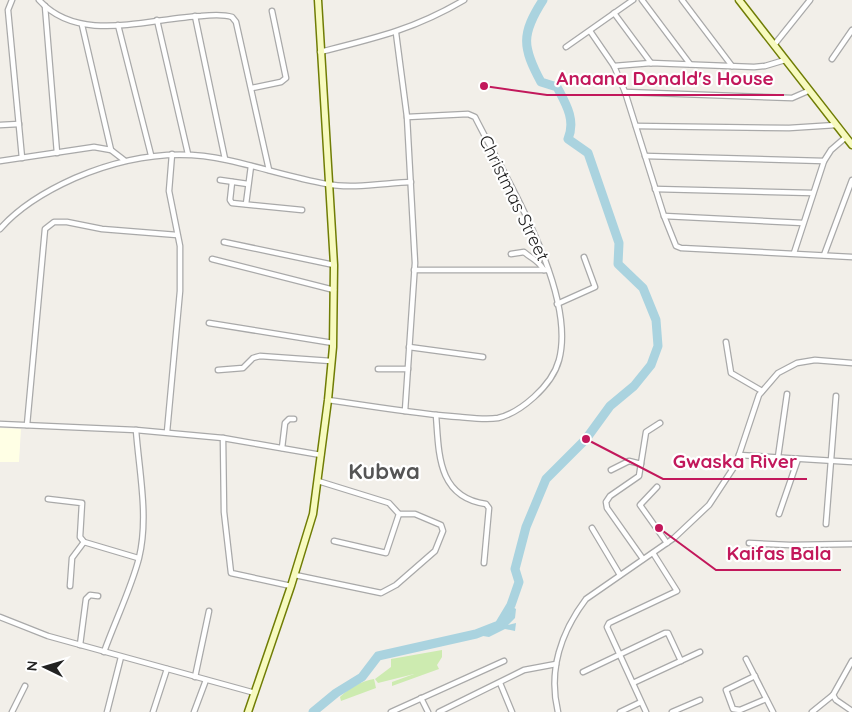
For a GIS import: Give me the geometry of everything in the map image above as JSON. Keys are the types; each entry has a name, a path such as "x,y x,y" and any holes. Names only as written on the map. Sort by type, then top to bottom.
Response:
{"main road":[{"path":"739,0 808,91 852,145"},
{"path":"248,712 295,575 312,514 328,400 333,342 334,265 318,1"}],"street":[{"path":"12,0 8,10 22,158"},
{"path":"39,0 63,19 82,25 118,25 195,16 225,15 234,19 252,88 269,170"},
{"path":"320,52 396,33 434,18 464,0"},
{"path":"566,47 633,0"},
{"path":"642,0 690,64"},
{"path":"682,0 732,66"},
{"path":"774,45 810,0"},
{"path":"45,6 57,153"},
{"path":"252,88 282,82 286,78 272,11"},
{"path":"614,13 651,63"},
{"path":"195,16 225,159"},
{"path":"157,20 188,154"},
{"path":"82,25 111,150"},
{"path":"118,25 151,155"},
{"path":"832,59 852,30"},
{"path":"590,31 614,66 625,92 664,216 674,243 678,248 852,257"},
{"path":"396,33 406,117 411,182 414,270 405,411"},
{"path":"614,66 651,63 765,66 785,60"},
{"path":"625,92 792,98 808,91"},
{"name":"Christmas Street","path":"328,400 436,415 498,418 522,406 539,392 551,377 559,359 562,336 557,304 539,245 475,117 468,114 406,117"},
{"path":"0,125 19,124"},
{"path":"636,126 789,128 836,125"},
{"path":"794,253 824,161 831,150 846,138"},
{"path":"0,161 94,147 111,150 124,160"},
{"path":"168,432 180,291 180,246 168,191 172,154"},
{"path":"0,229 14,214 42,195 83,175 124,160 151,155 188,154 225,159 329,185 411,182"},
{"path":"645,156 824,161"},
{"path":"246,204 251,166"},
{"path":"220,180 248,184"},
{"path":"824,255 852,180"},
{"path":"232,182 230,200 232,203 302,210"},
{"path":"655,189 813,193"},
{"path":"664,216 803,222"},
{"path":"27,425 45,229 54,222 67,222 102,229 177,235"},
{"path":"224,242 334,265"},
{"path":"512,254 524,252 528,256 537,259 546,270"},
{"path":"557,304 595,287 584,257"},
{"path":"212,260 334,290"},
{"path":"414,270 546,270"},
{"path":"209,323 333,342"},
{"path":"726,342 731,373 762,391"},
{"path":"409,347 483,357"},
{"path":"218,370 243,368 253,358 260,356 331,361"},
{"path":"558,712 554,687 556,664 563,640 586,599 667,543 709,505 731,474 740,455 756,403 762,391 778,373 797,363 824,359 852,363"},
{"path":"378,369 408,370"},
{"path":"778,457 787,394"},
{"path":"826,524 836,396"},
{"path":"436,415 440,463 445,476 460,493 477,503 486,504 489,508 484,563"},
{"path":"282,448 285,423 289,419 294,419"},
{"path":"643,559 607,508 606,502 610,496 639,476 646,432 660,423"},
{"path":"0,424 168,432 223,438 321,455"},
{"path":"104,652 138,558 143,519 136,430"},
{"path":"223,438 224,512 230,554 230,570 232,574 248,575 291,586"},
{"path":"740,455 852,462"},
{"path":"780,514 798,459"},
{"path":"610,470 629,461 640,464"},
{"path":"295,575 377,593 396,585 435,551 443,531 441,525 416,514 399,514 389,503 318,481"},
{"path":"657,487 640,505 667,543"},
{"path":"48,499 82,503 80,537 84,542 138,558"},
{"path":"334,541 386,553 399,514"},
{"path":"592,528 620,575"},
{"path":"70,586 72,558 84,542"},
{"path":"749,543 790,545 852,544"},
{"path":"646,712 607,628 609,623 677,591 653,553"},
{"path":"80,645 86,599 90,595 98,596"},
{"path":"196,677 209,610"},
{"path":"0,617 26,628 80,645 255,693"},
{"path":"583,672 667,632 681,661"},
{"path":"633,683 700,652"},
{"path":"107,712 121,657"},
{"path":"746,659 773,712"},
{"path":"391,712 504,661"},
{"path":"812,712 833,695 852,661"},
{"path":"439,712 528,669 556,664"},
{"path":"153,712 167,669"},
{"path":"845,674 852,676"},
{"path":"755,676 726,690 733,709 740,710 766,699"},
{"path":"194,712 206,680"},
{"path":"500,683 512,712"},
{"path":"12,712 25,686"},
{"path":"833,695 836,700 852,711"},
{"path":"421,698 428,712"},
{"path":"672,712 700,700"},
{"path":"620,712 641,702"}],"shaded area":[{"path":"0,428 21,429 19,462 0,462"}],"green space":[{"path":"442,650 442,657 437,665 439,669 392,686 392,682 414,674 378,683 375,679 391,667 391,659"},
{"path":"374,679 376,688 341,701 340,697 351,688 364,681"}],"water":[{"path":"511,606 516,609 515,618 508,625 516,623 515,631 505,629 489,637 483,636 481,633 500,626"}],"waterway":[{"path":"313,712 336,693 362,677 378,656 476,634 499,625 511,605 519,582 515,569 526,527 546,479 586,439 610,406 634,386 651,365 658,346 656,320 643,288 618,264 619,243 588,153 568,139 571,125 569,112 564,100 557,87 541,82 527,50 528,32 531,22 543,0"}],"place":[{"name":"Anaana Donald's House","path":"484,86"},
{"name":"Gwaska River","path":"586,439"},
{"name":"Kaifas Bala","path":"659,528"}],"district":[{"name":"Kubwa","path":"384,471"}]}
